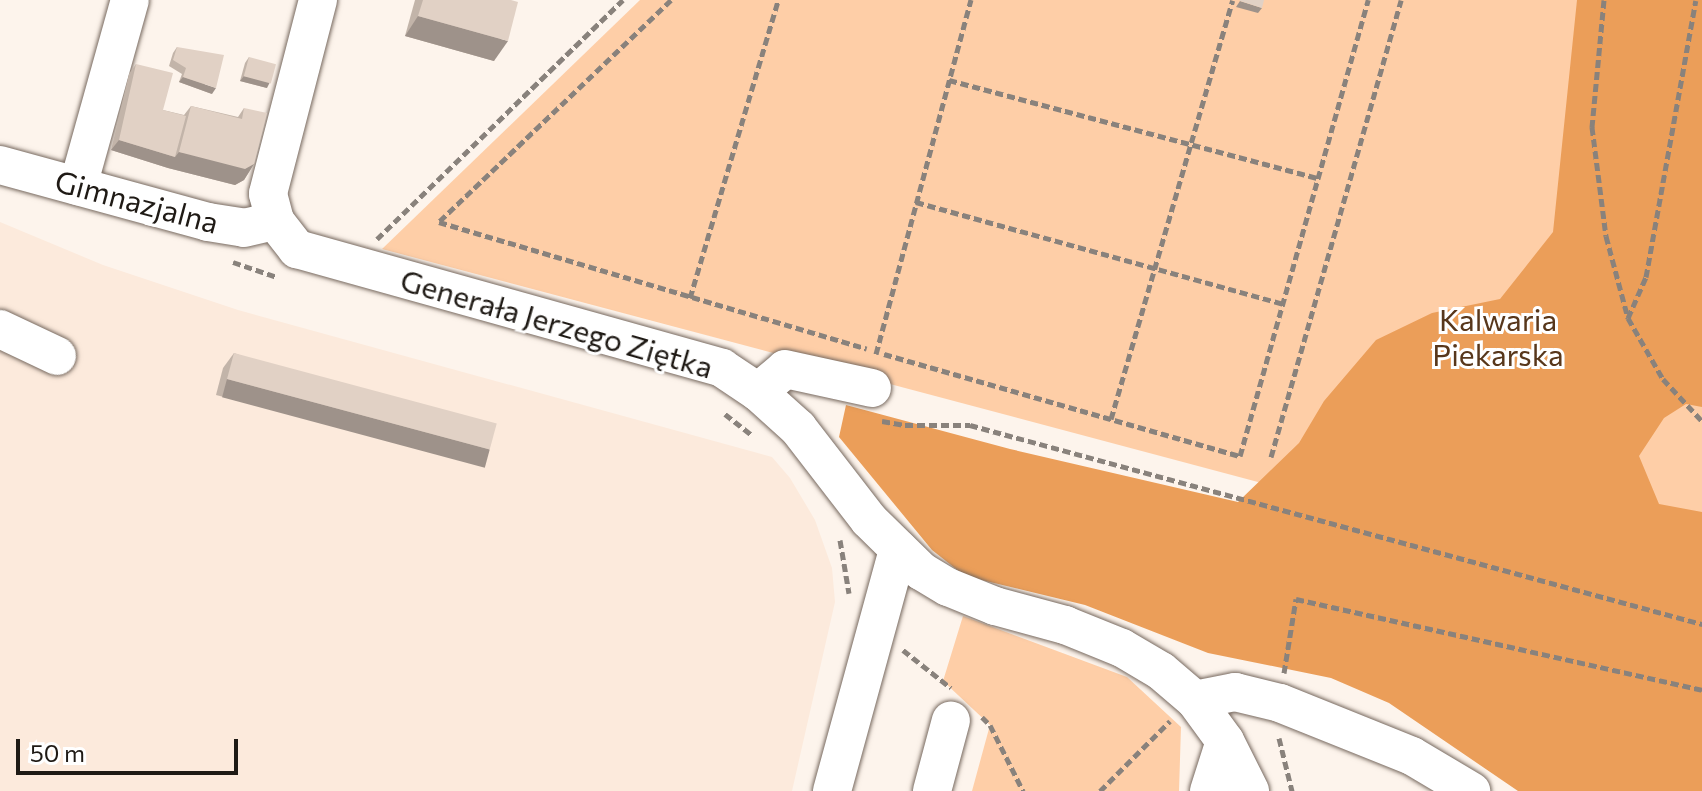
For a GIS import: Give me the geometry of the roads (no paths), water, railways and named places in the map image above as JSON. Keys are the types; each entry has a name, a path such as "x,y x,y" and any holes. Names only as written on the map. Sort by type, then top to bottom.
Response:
{"street":[{"path":"78,186 130,0"},
{"path":"275,221 268,194 318,0"},
{"name":"Gimnazjalna","path":"0,165 208,222 244,228 275,221"},
{"name":"Generała Jerzego Ziętka","path":"275,221 297,249 696,358 722,368 758,392 816,448 869,520 898,549 948,587 995,606 1065,625 1122,648 1161,671 1195,700 1225,741 1250,791"},
{"path":"0,329 57,356"},
{"path":"758,392 785,369 872,386"},
{"path":"832,791 898,549"},
{"path":"1195,700 1235,692 1280,703 1355,730 1471,791"},
{"path":"932,791 951,720"},
{"path":"1209,791 1225,741"}],"park label":[{"name":"Kalwaria Piekarska","path":"1498,336"}]}
